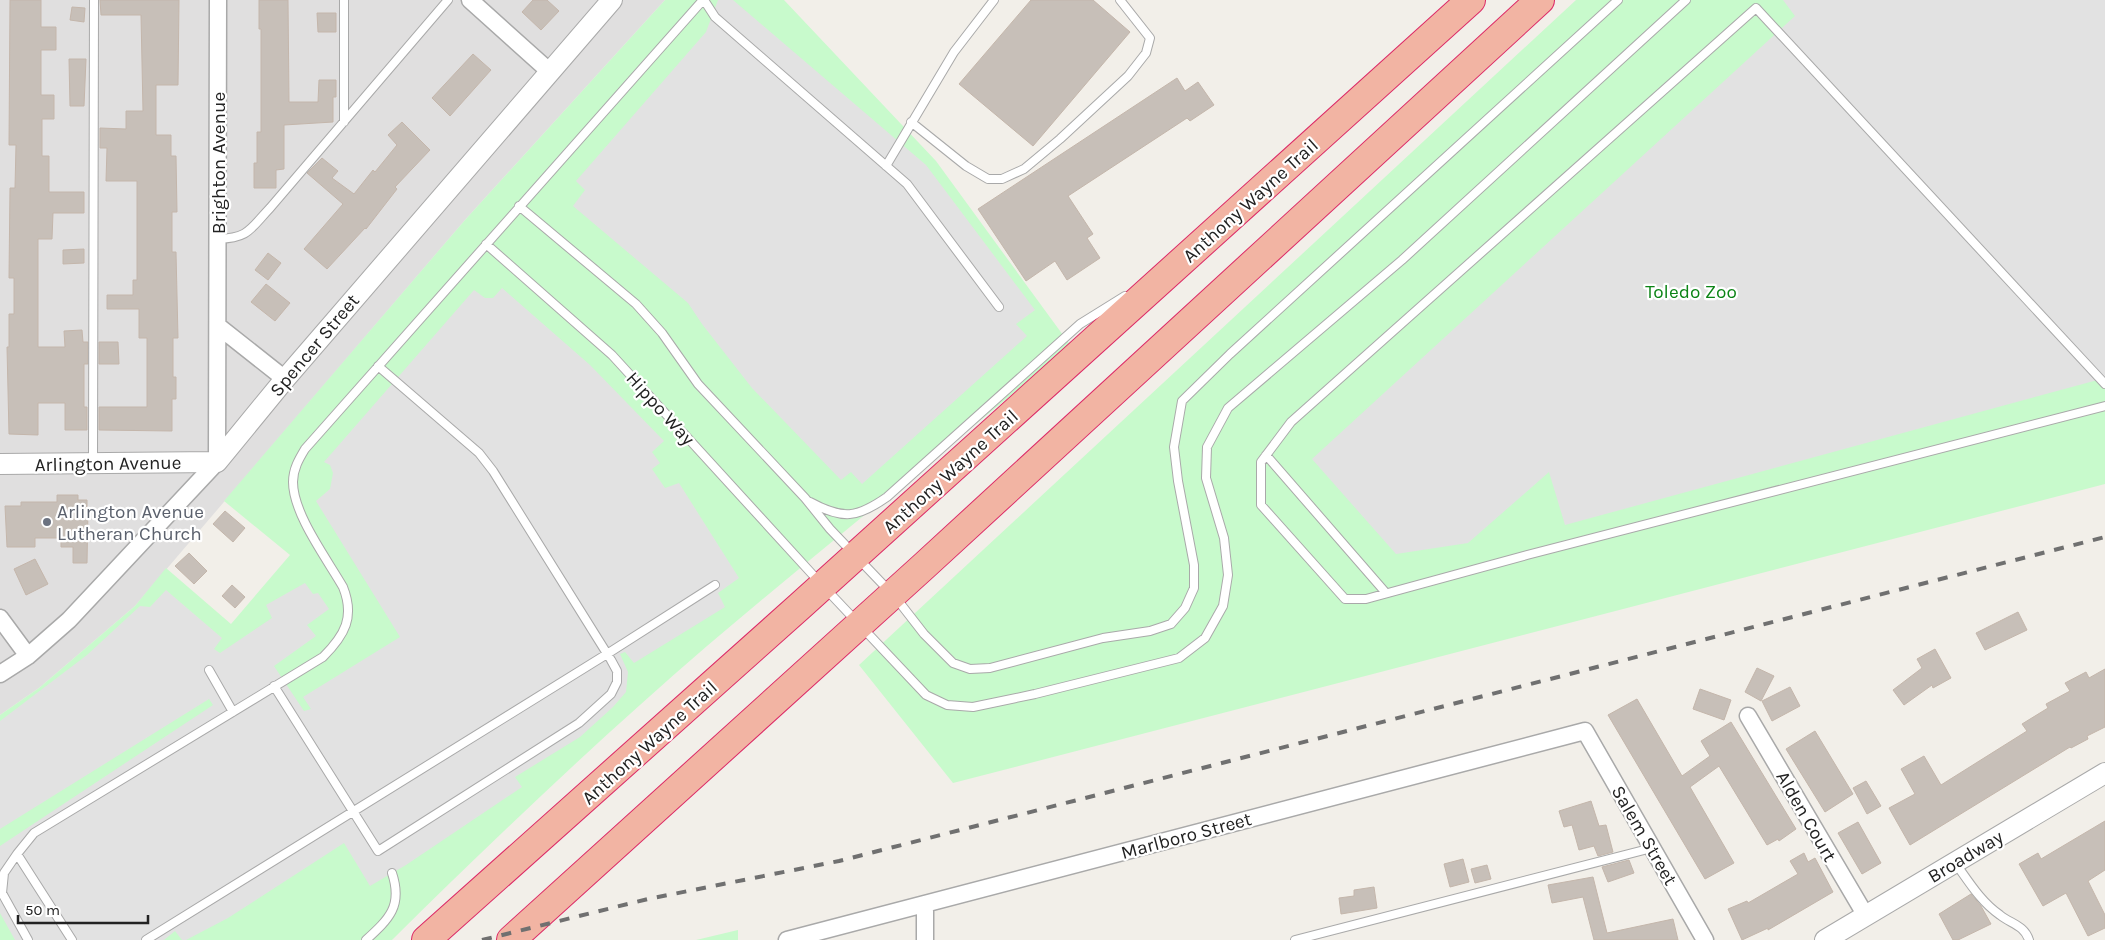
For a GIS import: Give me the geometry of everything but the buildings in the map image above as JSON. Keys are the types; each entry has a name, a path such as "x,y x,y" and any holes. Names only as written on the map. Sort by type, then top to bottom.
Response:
{"highway":[{"name":"Anthony Wayne Trail","path":"426,940 823,586 1472,0"},
{"path":"511,940 859,625 1540,0"}],"street":[{"name":"Brighton Avenue","path":"217,462 218,0"},
{"path":"470,0 550,71"},
{"name":"Spencer Street","path":"0,674 28,656 75,613 217,462 285,379 612,0"},
{"path":"218,326 285,379"},
{"name":"Arlington Avenue","path":"0,464 217,462"},
{"path":"0,618 28,656"},
{"name":"Alden Court","path":"1748,716 1866,916"},
{"name":"Salem Street","path":"1585,731 1705,940"},
{"name":"Marlboro Street","path":"787,940 1585,731"},
{"name":"Broadway","path":"1825,940 2105,772"},
{"path":"925,904 925,940"}],"lane":[{"path":"93,463 94,0"},
{"path":"344,0 344,122"},
{"path":"218,239 236,238 244,235 270,208 448,0"},
{"path":"28,940 2,892 4,873 34,834 323,657 338,642 346,627 349,612 348,600 343,587 299,512 294,497 293,480 296,464 305,449 703,0 715,17 907,184 999,307"},
{"path":"886,166 954,52 994,0"},
{"path":"911,122 966,166 988,179 1002,179 1024,169 1060,140 1128,76 1146,53 1150,38 1120,0"},
{"path":"519,206 636,304 662,333 698,384 892,594 924,634 953,663 970,669 990,668 1103,638 1150,631 1171,624 1185,608 1194,588 1192,546 1178,481 1174,447 1182,401 1230,354 1618,0"},
{"name":"Hippo Way","path":"486,244 612,355 859,625 926,695 947,706 973,707 1035,694 1179,658 1205,638 1223,606 1228,576 1224,538 1206,478 1207,447 1228,408 1402,260 1686,0"},
{"path":"2105,384 1756,8 1291,422 1261,462 1261,505 1346,599 1366,599 1536,552 2105,406"},
{"path":"1146,283 1188,256"},
{"path":"804,498 829,512 849,515 868,511 887,497 1080,324 1130,293"},
{"path":"274,686 378,851 579,723 611,694 617,682 617,671 608,654 493,471 479,453 378,366"},
{"path":"1266,455 1386,593"},
{"path":"146,940 608,654 715,585"},
{"path":"210,670 233,712"},
{"path":"1295,940 1652,848"},
{"path":"17,854 72,940"},
{"path":"1955,862 1981,900 2000,916 2026,932 2029,940"},
{"path":"366,940 389,919 397,896 392,873"}],"shaded area":[{"path":"0,0 665,0 465,220 135,606 39,688 0,715"},
{"path":"718,0 733,0 926,165 1035,310 1016,324 1027,336 862,484 851,472 841,480 752,388 688,303 573,206 585,190 576,181 706,32"},
{"path":"1783,0 2105,0 2105,378 1565,525 1549,472 1468,543 1396,554 1312,459 1795,16"},
{"path":"502,288 590,365 664,441 652,452 660,463 652,469 665,488 679,483 739,578 718,593 725,607 634,663 625,652 620,654 628,672 626,692 613,707 580,737 515,777 522,787 406,865 370,886 344,843 228,918 186,940 182,940 175,931 164,940 15,940 0,913 0,846 213,705 209,699 0,829 0,721 87,655 140,606 150,607 166,590 222,638 214,649 220,653 272,618 266,605 305,583 313,594 318,593 329,609 307,625 316,636 274,666 304,711 311,709 303,697 400,637 316,501 330,489 333,473 330,465 324,462 474,290 485,298 493,298"}],"green space":[{"path":"665,0 784,0 936,161 1071,346 797,570 666,681 547,790 392,940 0,940 0,715 39,688 135,606 166,568 231,624 290,555 224,501 465,220"},
{"name":"Toledo Zoo","path":"1576,0 2105,0 2105,484 953,783 859,665"},
{"path":"738,930 738,940 696,940"}],"railway":[{"path":"482,940 648,899 839,861 2105,537"}],"place":[{"name":"Arlington Avenue Lutheran Church","path":"47,522"}]}
